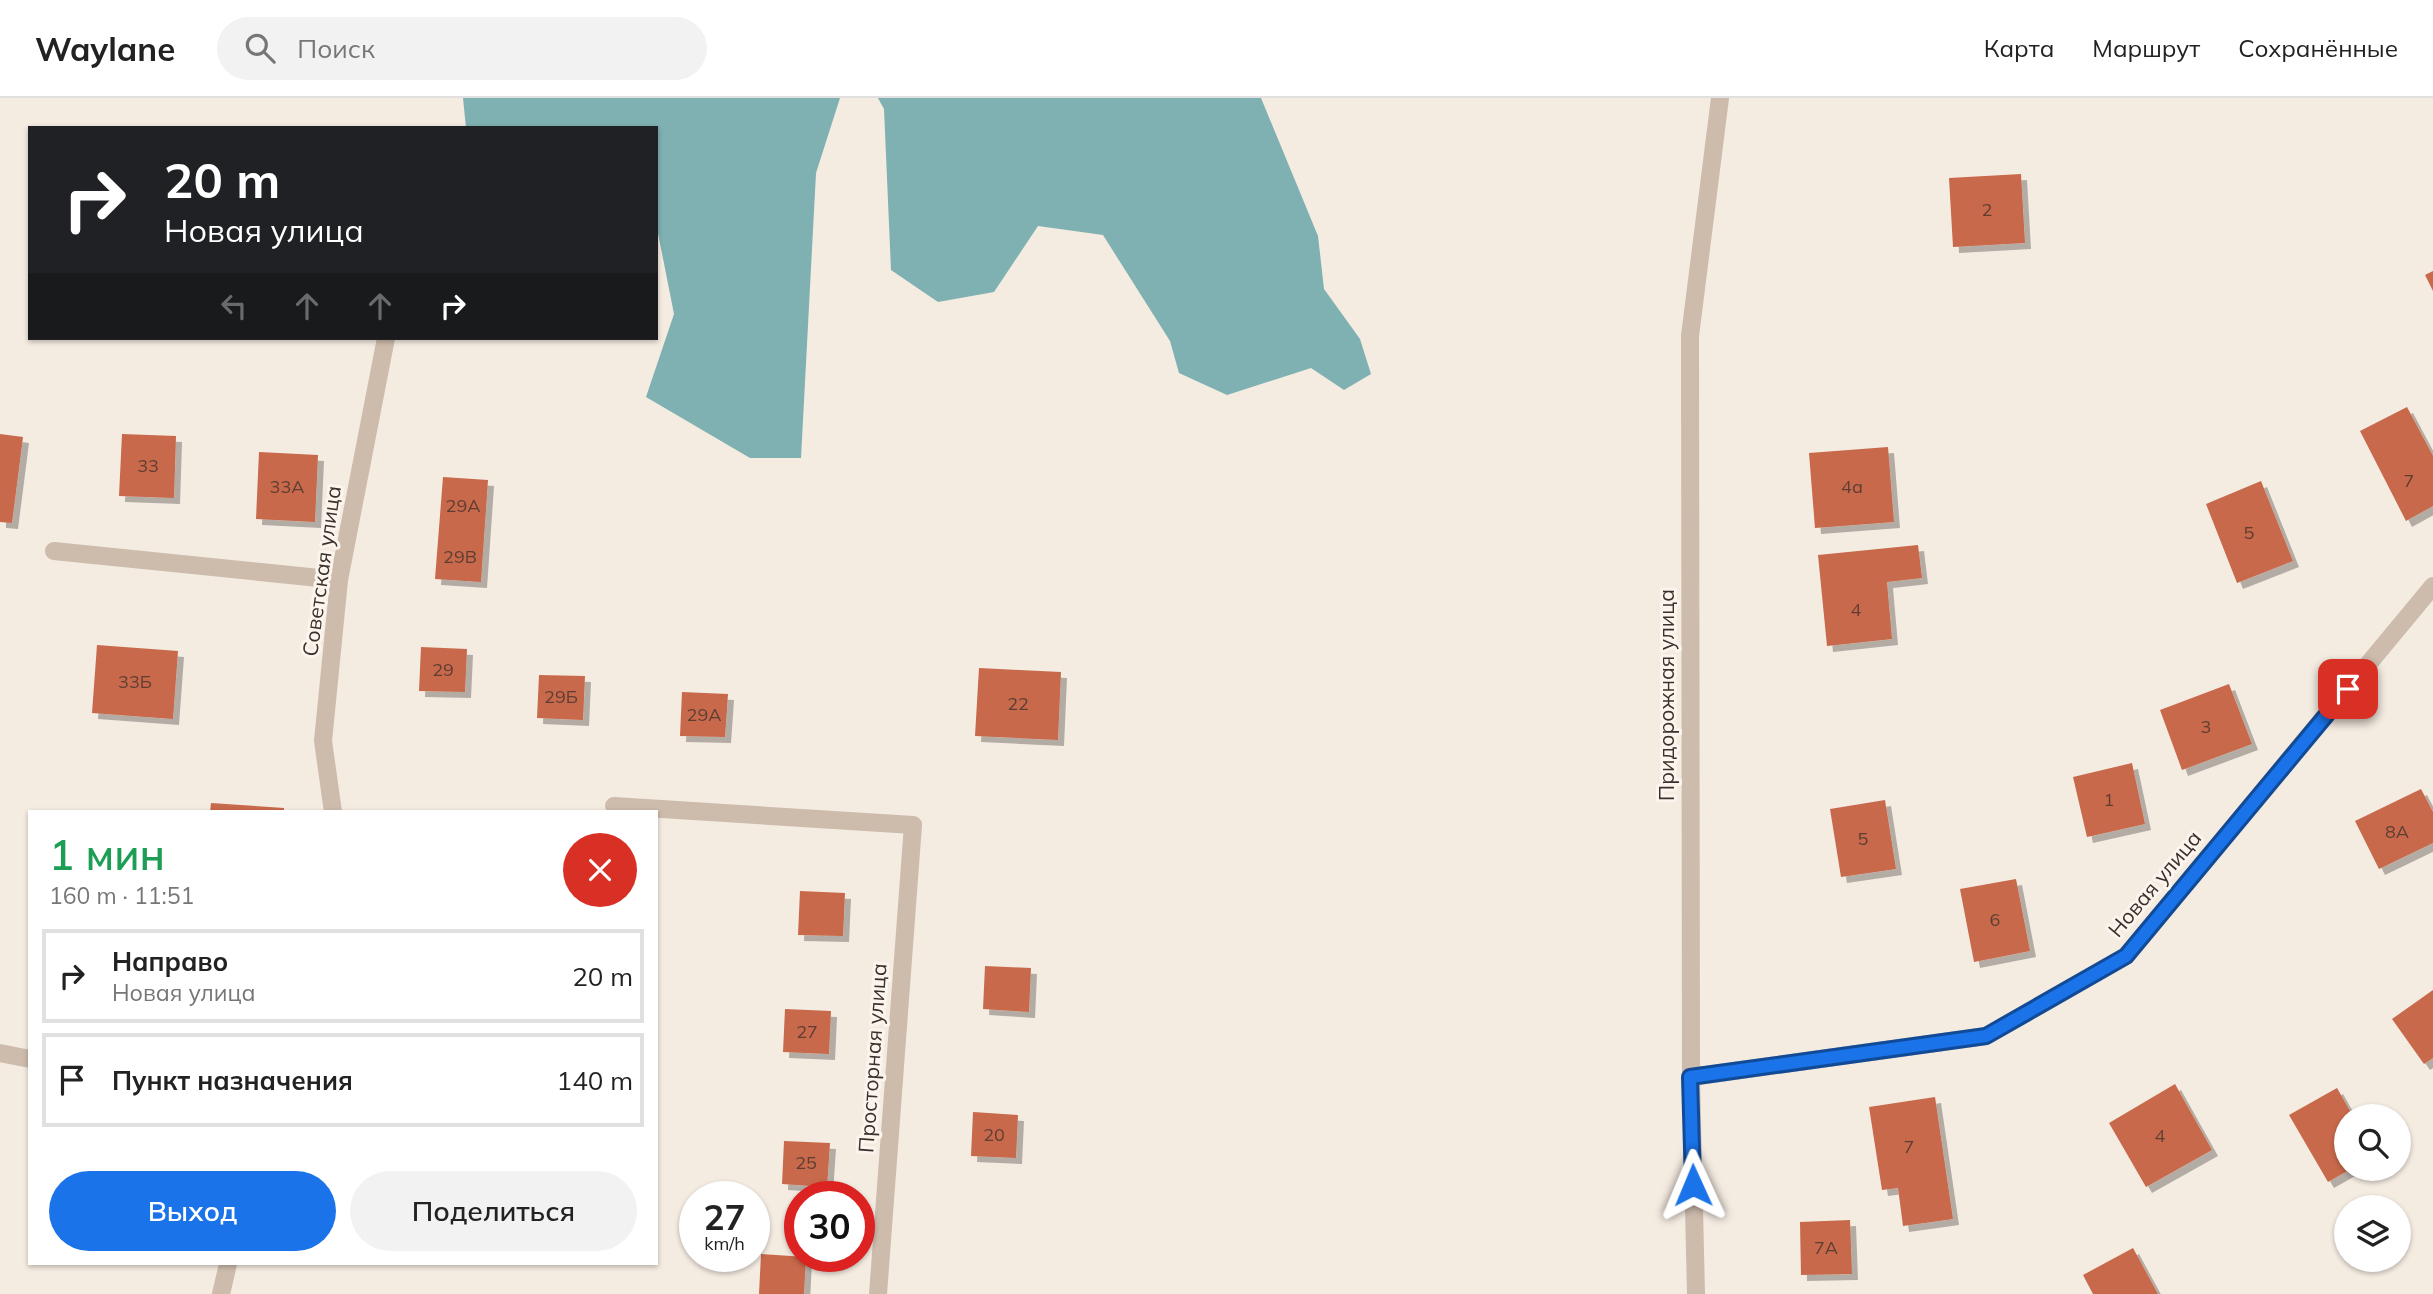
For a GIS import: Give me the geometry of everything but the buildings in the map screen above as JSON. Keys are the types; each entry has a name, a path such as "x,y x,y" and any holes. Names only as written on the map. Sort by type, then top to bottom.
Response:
{"street":[{"name":"Придорожная улица","path":"1696,1294 1690,1077 1690,336 1720,98"},
{"name":"Советская улица","path":"333,810 323,741 339,580 386,340"},
{"path":"54,551 339,580"},
{"name":"Новая улица","path":"1690,1077 1986,1036 2126,956 2433,586"},
{"name":"Просторная улица","path":"614,806 913,825 878,1294"},
{"path":"0,1053 28,1059"},
{"path":"221,1294 228,1265"}],"water":[{"path":"463,98 840,98 816,173 801,458 750,458 646,397 674,314 658,233 658,126 466,126"},
{"path":"878,98 1261,98 1318,236 1324,289 1360,339 1371,374 1344,390 1311,368 1227,395 1179,373 1170,341 1103,235 1038,226 994,292 938,302 891,270 884,109"}],"route":[{"path":"1693,1185 1690,1077 1986,1036 2126,956 2348,689"}]}
